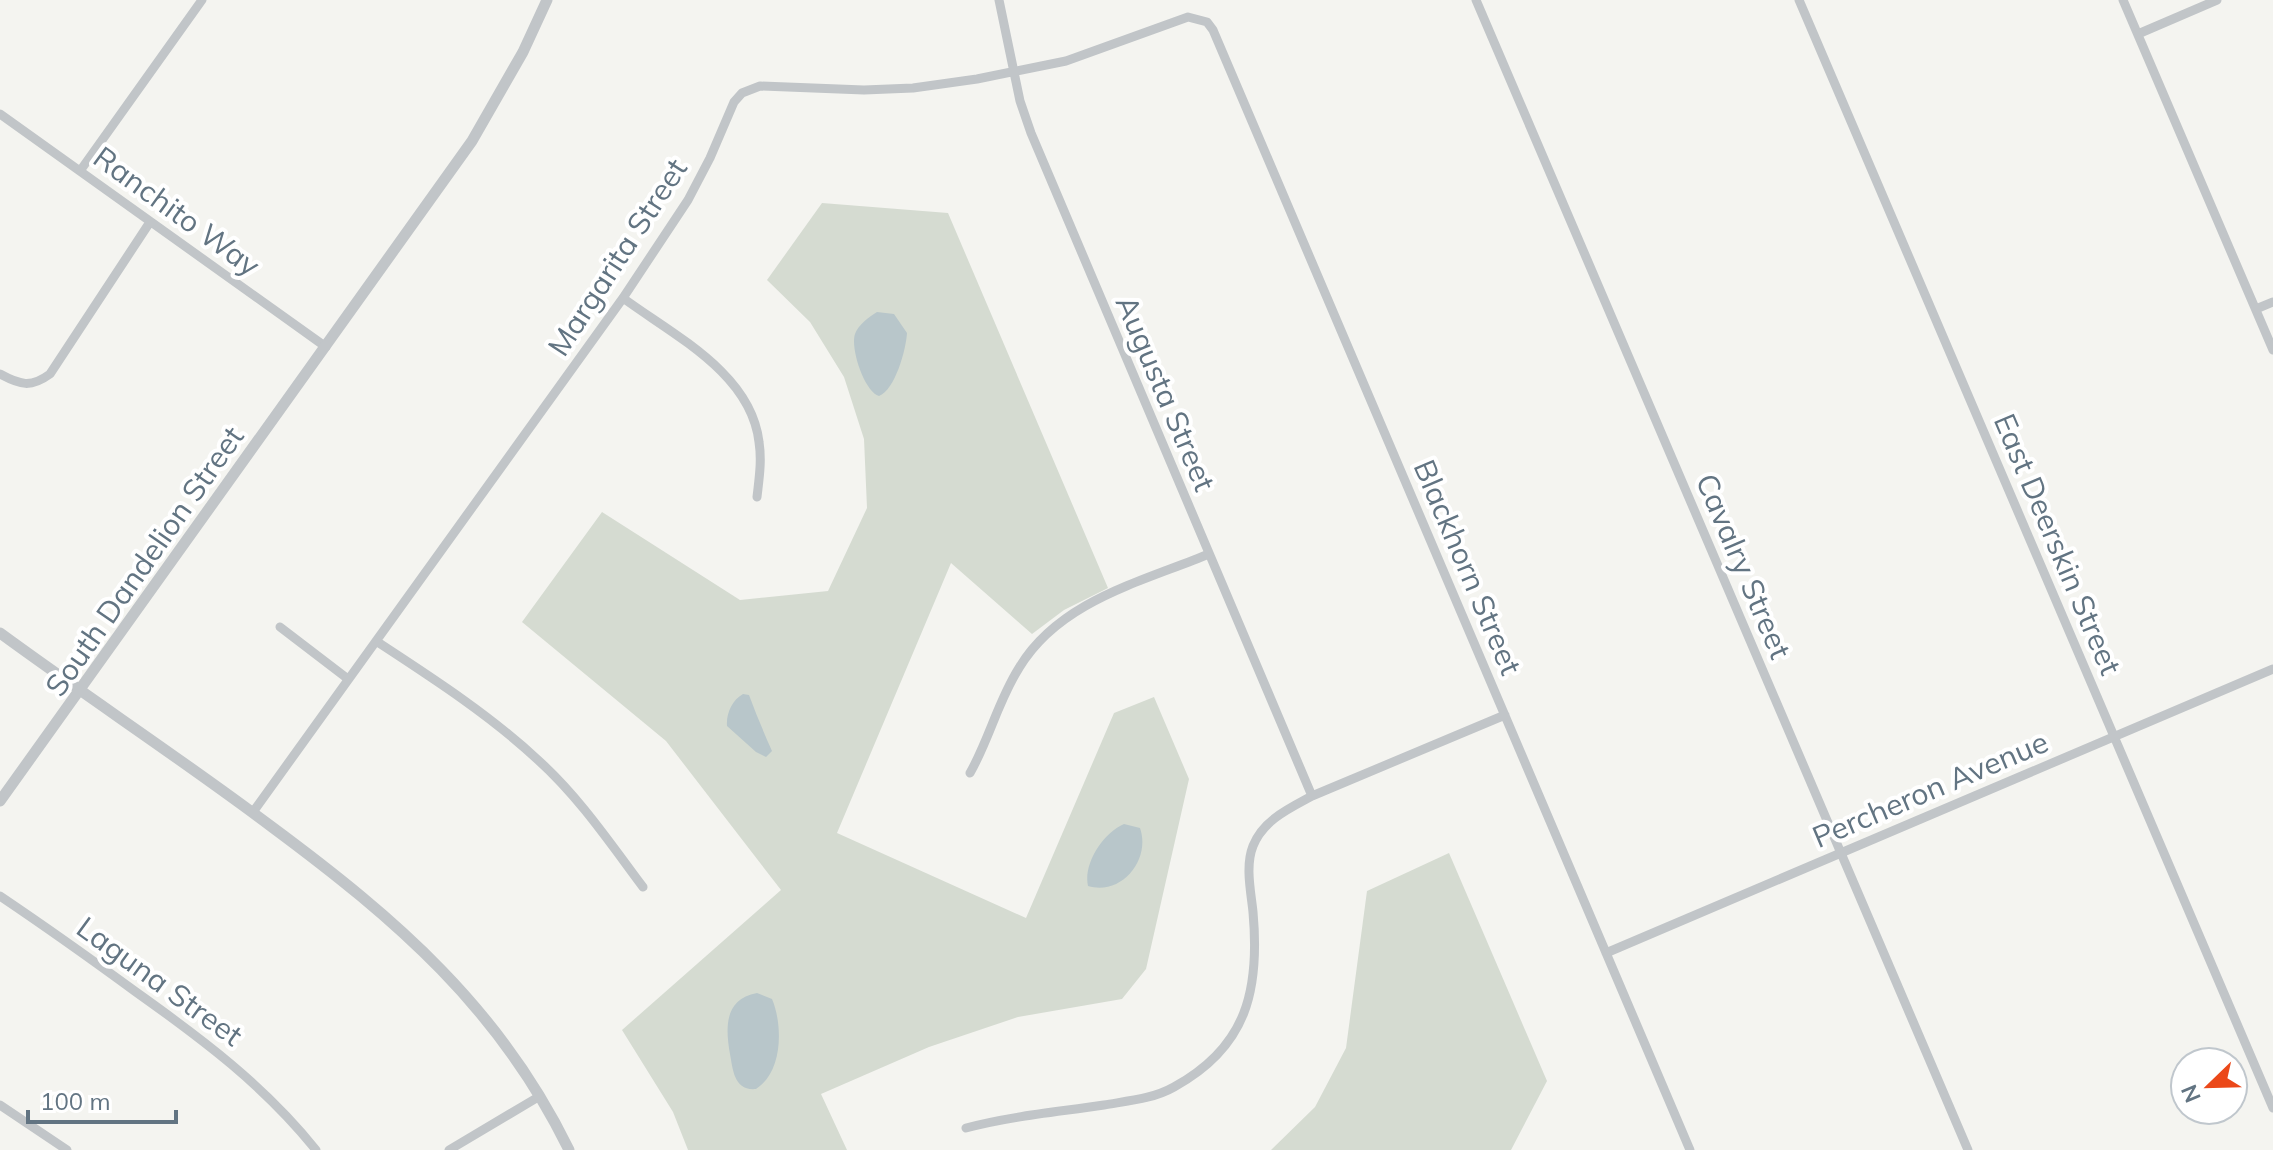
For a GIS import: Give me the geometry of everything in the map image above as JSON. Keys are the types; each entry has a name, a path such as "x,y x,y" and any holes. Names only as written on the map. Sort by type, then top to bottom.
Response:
{"street":[{"path":"80,171 202,0"},
{"name":"South Dandelion Street","path":"0,801 472,141 523,52 547,0"},
{"name":"Augusta Street","path":"999,0 1031,133 1054,192 1312,796"},
{"name":"Cavalry Street","path":"1476,0 1968,1150"},
{"name":"East Deerskin Street","path":"1799,0 2273,1108"},
{"path":"2123,0 2273,350"},
{"path":"2138,34 2217,0"},
{"name":"Margarita Street","path":"253,812 623,298 688,200 734,102 742,93 760,86 864,90 913,88 1014,72 1081,56 1188,17"},
{"name":"Blackhorn Street","path":"1188,17 1207,22 1213,30 1690,1150"},
{"name":"Ranchito Way","path":"0,114 326,347"},
{"path":"0,374 29,385 50,374 150,222"},
{"path":"623,298 699,353 727,377 742,396 751,411 759,439 761,467 757,497"},
{"path":"2256,309 2273,302"},
{"path":"970,773 1019,667 1056,624 1099,598 1209,554"},
{"path":"280,627 348,679"},
{"path":"0,633 253,812 371,903 434,960 470,998 540,1096 569,1150"},
{"path":"376,641 503,729 540,761 578,801 643,887"},
{"name":"Percheron Avenue","path":"1606,953 2273,669"},
{"path":"966,1128 1141,1099 1171,1089 1198,1073 1232,1037 1252,992 1256,943 1250,858 1253,846 1273,819 1312,796 1505,715"},
{"name":"Laguna Street","path":"0,896 201,1038 241,1070 295,1124 316,1150"},
{"path":"449,1150 540,1096"},
{"path":"0,1105 67,1150"}],"shaded area":[{"path":"822,203 948,213 1108,588 1064,610 1032,634 951,563 837,833 1026,918 1114,713 1154,697 1189,779 1146,969 1122,999 1018,1017 929,1047 821,1094 847,1150 688,1150 673,1112 622,1030 781,890 666,741 522,622 602,512 740,600 828,591 867,508 864,439 844,377 810,322 767,280"},
{"path":"877,312 894,314 907,333 895,378 879,396 864,379 854,341 859,327"},
{"path":"743,694 749,695 772,751 766,757 727,726 730,708"},
{"path":"1124,824 1140,828 1141,852 1137,863 1131,872 1112,886 1088,886 1089,868 1096,850 1109,834"},
{"path":"1449,853 1547,1081 1511,1150 1271,1150 1315,1107 1346,1048 1367,891"},
{"path":"757,993 772,999 778,1022 778,1047 776,1060 765,1081 756,1089 749,1089 739,1083 734,1073 728,1044 728,1024 739,1001"}]}
